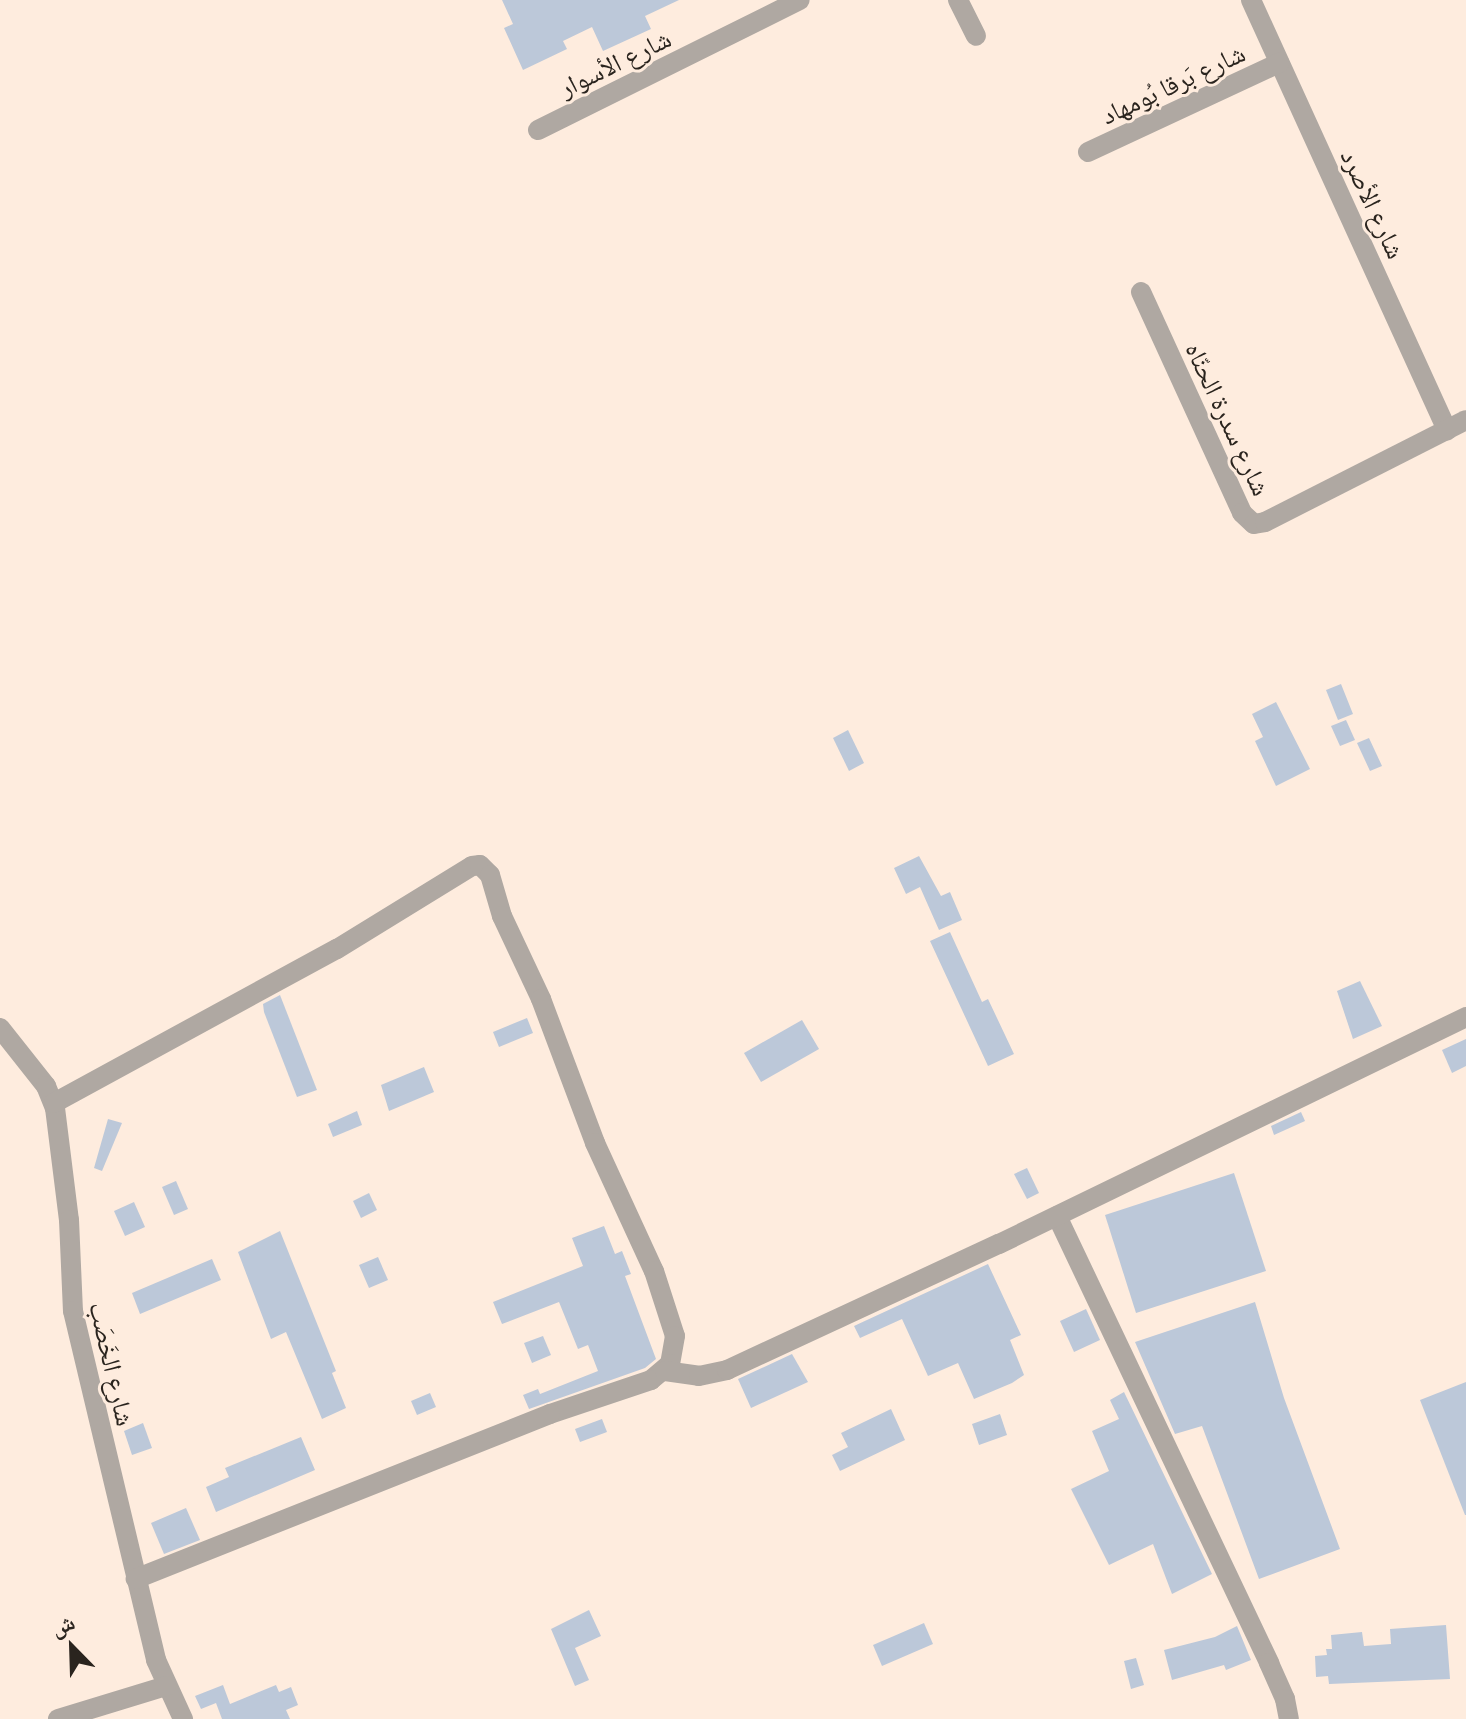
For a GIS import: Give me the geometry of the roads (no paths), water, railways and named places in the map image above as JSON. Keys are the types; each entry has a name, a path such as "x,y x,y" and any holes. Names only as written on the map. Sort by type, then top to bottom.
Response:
{"street":[{"name":"شارع الأسوار","path":"538,130 800,0"},
{"path":"958,0 976,36"},
{"name":"شارع الأصرد","path":"1251,0 1447,430"},
{"name":"شارع بَرقا بُومهاد","path":"1088,152 1279,63"},
{"name":"شارع سدرة الحنّاه","path":"1141,292 1249,522 1265,522 1466,420"},
{"path":"54,1103 337,949 472,866 480,865 490,875 502,916 541,999 595,1143 654,1271 675,1336 674,1355 665,1371 651,1380 550,1414 136,1579"},
{"path":"665,1371 699,1376 727,1370 1057,1216 1466,1017"},
{"name":"شارع الخَصَب","path":"0,1028 46,1086 54,1103 69,1220 73,1311 136,1579 166,1686 183,1719"},
{"path":"1057,1216 1269,1663 1285,1699 1289,1719"},
{"path":"58,1719 166,1686"}]}
